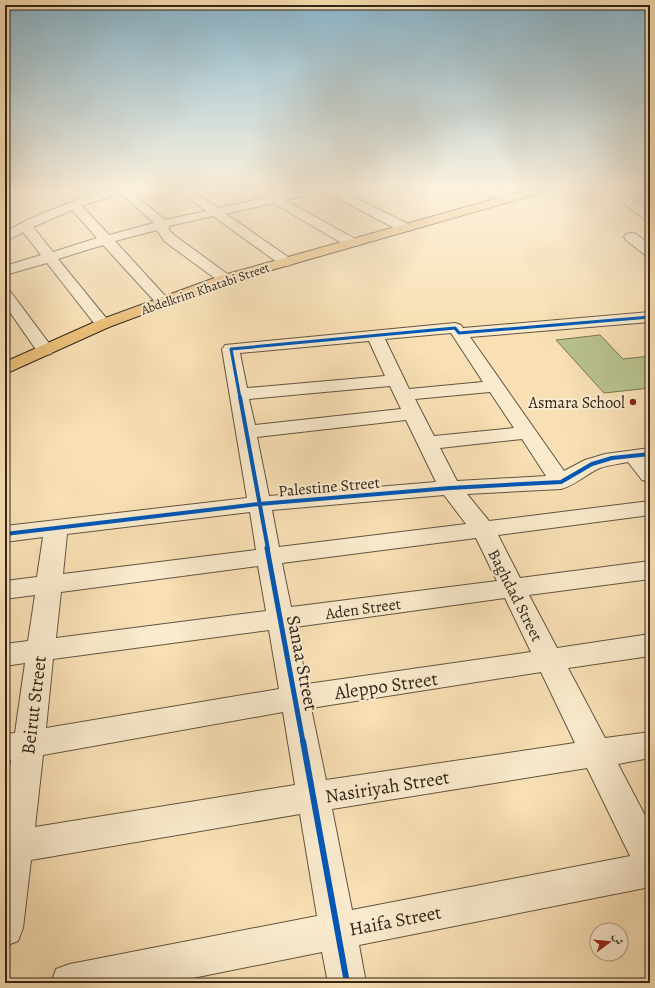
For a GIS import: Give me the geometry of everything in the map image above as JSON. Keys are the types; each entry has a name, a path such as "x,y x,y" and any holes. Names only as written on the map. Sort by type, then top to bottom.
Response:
{"main road":[{"name":"Abdelkrim Khatabi Street","path":"5,369 103,324 225,279 387,233"}],"street":[{"path":"31,233 103,324"},
{"path":"99,233 163,302"},
{"path":"5,271 130,233"},
{"path":"165,233 169,238 225,279"},
{"path":"246,233 286,262"},
{"path":"334,233 352,243"},
{"path":"650,236 631,237 650,252"},
{"path":"5,294 46,350"},
{"path":"459,333 650,317"},
{"path":"375,335 455,328 561,482"},
{"name":"Sanaa Street","path":"347,983 231,349 375,335"},
{"name":"Baghdad Street","path":"375,335 412,414 450,488 483,529 650,860"},
{"path":"239,394 399,387 495,386"},
{"path":"246,432 412,414"},
{"path":"428,443 527,433"},
{"path":"642,455 650,475"},
{"name":"Palestine Street","path":"5,534 259,504 450,488 561,482 592,464 612,458 642,455"},
{"path":"5,590 650,508"},
{"name":"Beirut Street","path":"5,928 17,746 40,650 56,529"},
{"name":"Aden Street","path":"5,655 650,570"},
{"name":"Aleppo Street","path":"17,746 295,698 650,645"},
{"name":"Nasiriyah Street","path":"10,847 313,797 650,745"},
{"name":"Haifa Street","path":"70,983 650,870"}],"green space":[{"path":"600,335 623,359 650,356 650,388 604,393 556,340"}],"cycle path":[{"path":"347,983 231,349 455,328 459,333 650,317"},
{"path":"5,534 259,504 450,488 561,482 592,464 612,458 650,454"}],"place":[{"name":"Asmara School","path":"633,402"}]}
